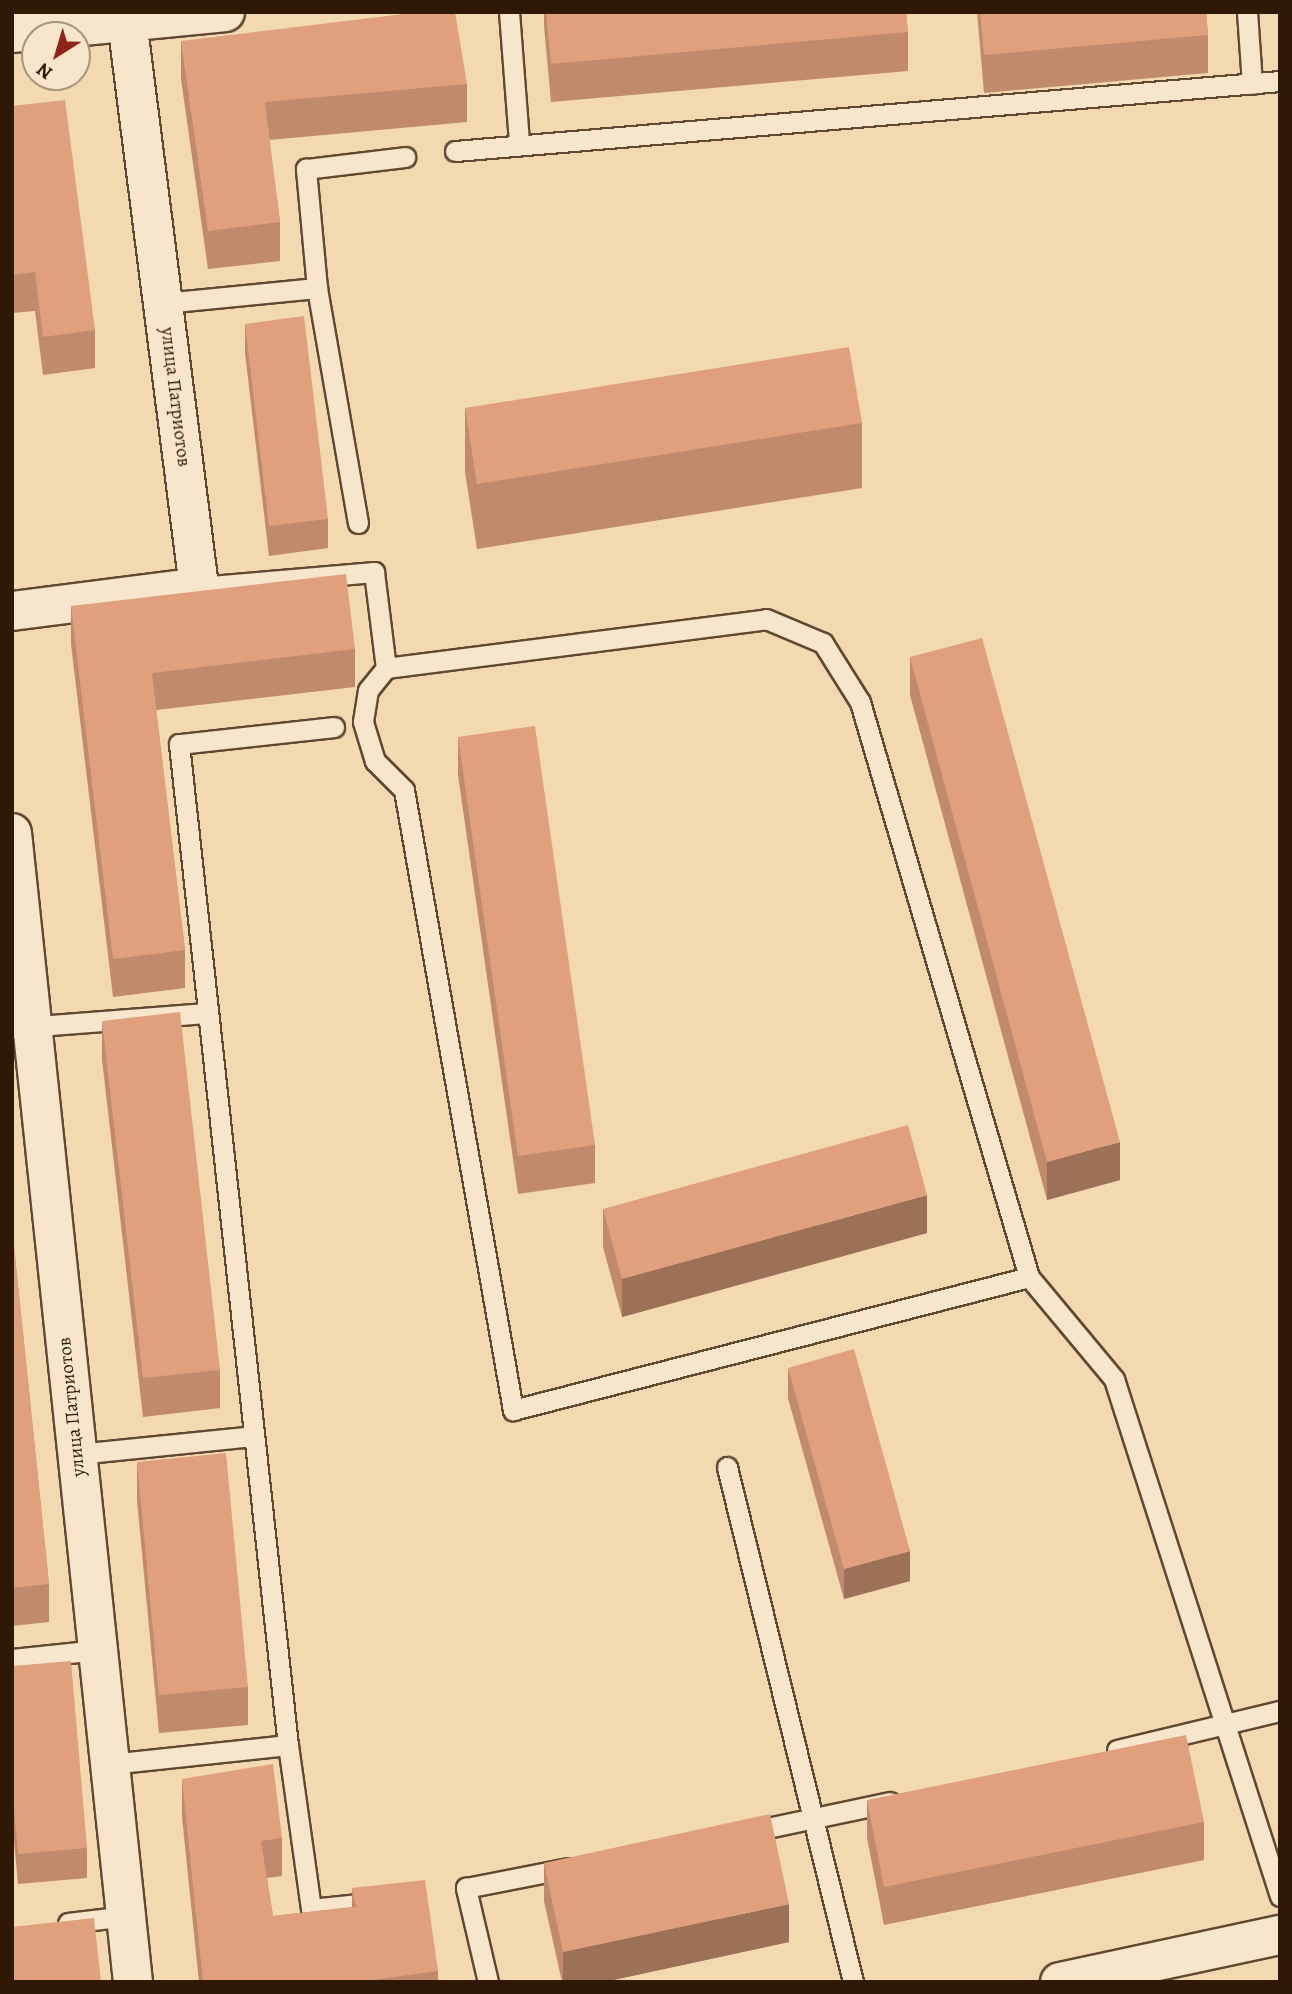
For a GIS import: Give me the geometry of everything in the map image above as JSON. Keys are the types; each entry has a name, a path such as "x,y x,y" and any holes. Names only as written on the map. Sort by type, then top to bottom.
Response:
{"street":[{"path":"12,33 225,12"},
{"name":"улица Патриотов","path":"127,21 199,586"},
{"path":"12,611 199,586"},
{"name":"улица Патриотов","path":"12,833 22,1027 77,1454 133,1982"},
{"path":"1060,1982 1280,1934"}],"lane":[{"path":"509,12 519,143"},
{"path":"1247,12 1252,84"},
{"path":"455,151 519,143 1280,81"},
{"path":"358,523 317,288 306,169 405,157"},
{"path":"163,303 317,288"},
{"path":"199,586 374,572 386,668"},
{"path":"1029,1278 513,1410 404,790 375,761 363,722 368,691 386,668 766,619 823,643 860,702 1029,1278 1114,1379 1280,1896"},
{"path":"334,727 179,744 206,1013 288,1745 311,1909 392,1900"},
{"path":"22,1027 206,1013"},
{"path":"77,1454 253,1436"},
{"path":"727,1467 853,1982"},
{"path":"12,1659 98,1650"},
{"path":"1094,1755 1280,1712"},
{"path":"110,1764 288,1745"},
{"path":"734,1835 908,1798"},
{"path":"488,1982 466,1888 587,1864"},
{"path":"50,1925 127,1916"}],"building":[{"path":"420,12 455,12 467,84 265,102 280,222 208,231 181,41"},
{"path":"546,12 906,12 908,32 551,64"},
{"path":"980,12 1206,12 1208,35 984,55"},
{"path":"65,100 95,330 43,337 35,272 12,275 12,106"},
{"path":"304,316 328,519 269,526 245,324"},
{"path":"849,347 862,423 477,484 465,408"},
{"path":"346,574 355,649 152,673 185,950 113,959 71,606"},
{"path":"982,638 1120,1142 1047,1162 910,657"},
{"path":"535,726 595,1145 518,1156 458,737"},
{"path":"180,1012 220,1370 143,1378 102,1021"},
{"path":"908,1125 927,1195 622,1279 603,1209"},
{"path":"12,1227 49,1584 12,1588"},
{"path":"854,1349 910,1551 844,1569 788,1368"},
{"path":"226,1453 248,1687 159,1695 137,1462"},
{"path":"71,1661 87,1848 18,1854 12,1789 12,1666"},
{"path":"1186,1735 1204,1822 884,1887 867,1800"},
{"path":"273,1764 282,1838 261,1841 273,1916 356,1907 352,1888 425,1880 438,1971 359,1982 203,1982 182,1779"},
{"path":"770,1814 789,1904 563,1952 544,1863"},
{"path":"94,1918 101,1982 12,1982 12,1927"}]}
